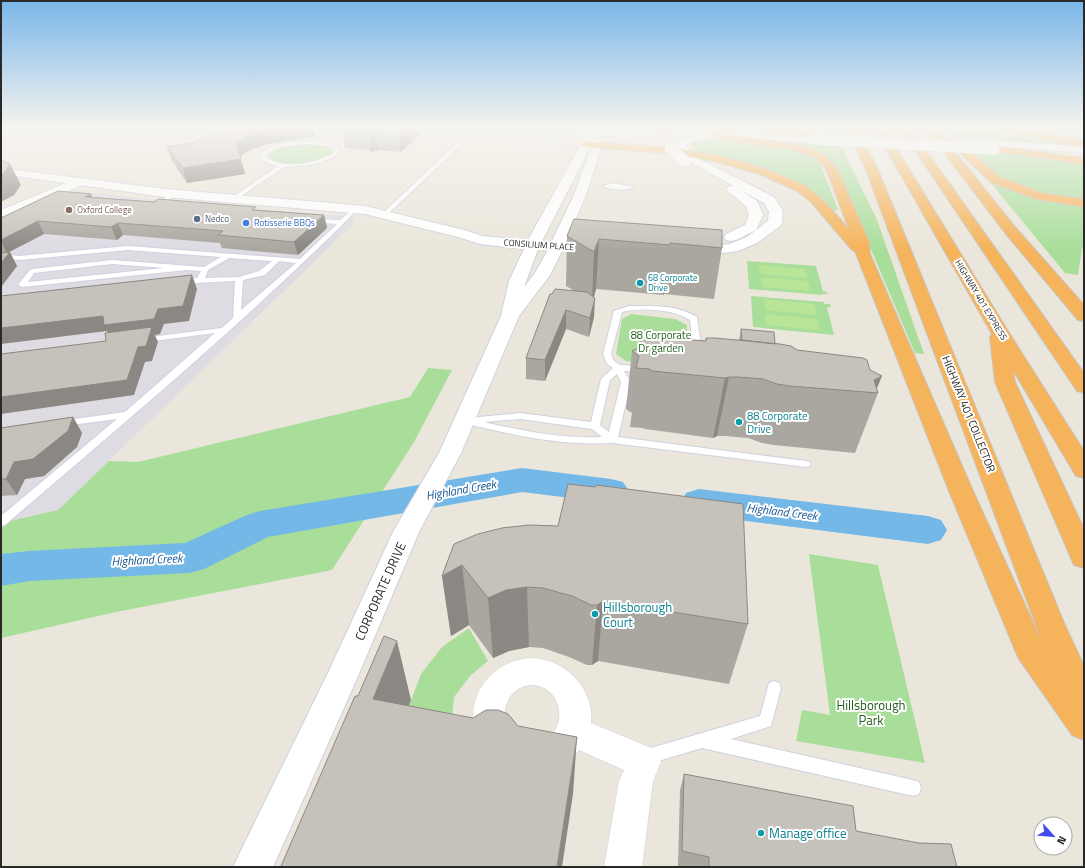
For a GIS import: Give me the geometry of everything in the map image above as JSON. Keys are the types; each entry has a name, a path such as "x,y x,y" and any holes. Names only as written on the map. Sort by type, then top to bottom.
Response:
{"highway":[{"path":"751,169 778,177 815,198 863,254"},
{"path":"831,169 862,242 863,254 961,491 1030,650 1084,724"},
{"name":"HIGHWAY 401 EXPRESS","path":"903,169 997,328 1084,470"},
{"path":"933,169 1084,387"},
{"path":"962,169 1011,231 1084,316"},
{"path":"982,169 996,180 1040,196 1084,203"},
{"name":"HIGHWAY 401 COLLECTOR","path":"872,170 1000,492 1049,623 1084,701"},
{"path":"997,328 1005,382 1084,558"}],"street":[{"name":"CORPORATE DRIVE","path":"253,867 339,683 406,532 447,458 510,316 517,280 535,240 564,183 574,169"},
{"name":"CORPORATE DRIVE","path":"510,316 542,275 560,241 584,185 587,169"},
{"path":"702,169 752,204 756,215 750,227 734,236 711,243 682,248 700,253 733,248 752,240 776,223 776,211 769,200 708,169"},
{"name":"CONSILIUM PLACE","path":"1,171 175,194 354,210 384,215 463,234 480,240 535,240 610,245"},
{"path":"1,212 72,181"},
{"path":"1,215 30,204 72,181"},
{"path":"564,183 584,185"},
{"path":"574,732 644,762 636,781 623,867"}],"lane":[{"path":"232,200 278,169"},
{"path":"384,215 433,169"},
{"path":"152,207 175,194"},
{"path":"145,207 168,209"},
{"path":"1,522 127,415 302,261 354,210"},
{"path":"310,220 341,222"},
{"path":"1,256 19,258 128,248 302,261"},
{"path":"185,268 22,285 32,271 112,262 205,269 227,256"},
{"path":"176,283 200,280 239,279 262,273 278,260"},
{"path":"200,280 205,269"},
{"path":"237,318 239,279"},
{"path":"612,440 626,382 618,368 610,362 607,354 618,311 629,308 672,311 690,316 694,319 699,359"},
{"path":"137,341 222,330"},
{"path":"595,426 606,379 618,368 650,370"},
{"path":"56,424 127,415"},
{"path":"464,420 520,416 595,426 612,440"},
{"path":"464,420 514,432 588,442 612,440 806,464"},
{"path":"644,762 650,756 766,721 774,688"},
{"path":"701,740 913,788"}],"shaded area":[{"path":"76,191 175,202 353,217 353,224 58,510 1,523 1,226"}],"green space":[{"path":"744,169 822,169 838,210 833,210 813,192"},
{"path":"837,169 852,169 877,220 924,354 915,353"},
{"path":"989,169 1084,169 1084,200 1063,197 1030,189 1010,182"},
{"path":"986,177 991,178 1001,184 1084,205 1084,246 1082,248 1078,275 1065,273"},
{"path":"747,261 816,266 823,291 827,292 827,294 822,295 749,289"},
{"path":"759,265 805,269 808,278 760,274"},
{"path":"761,277 808,281 811,291 762,287"},
{"path":"751,296 824,302 824,304 830,304 831,307 827,307 834,335 753,327"},
{"path":"764,299 814,304 817,315 765,310"},
{"name":"88 Corporate Dr garden","path":"631,314 675,319 687,325 686,359 677,367 626,361 616,354 622,319"},
{"path":"765,314 817,319 820,330 767,325"},
{"path":"428,368 452,370 414,442 332,570 116,612 1,638 1,523 58,510 109,461 138,462 410,397"},
{"name":"Hillsborough Park","path":"809,554 878,565 925,763 796,741 802,710 830,715"},
{"path":"469,628 488,661 470,676 454,697 452,720 389,759 421,674 442,647"}],"building":[{"path":"1,169 7,169 4,173 1,174"},
{"path":"58,191 91,194 85,197 154,202 158,199 256,207 252,210 324,215 294,242 218,235 223,231 118,223 111,227 38,221 1,240 1,218"},
{"path":"574,219 722,230 722,248 599,239 594,252 567,236"},
{"path":"10,252 1,263 1,253"},
{"path":"192,275 183,306 158,309 154,319 104,325 103,316 1,328 1,296"},
{"path":"555,289 587,292 595,298 590,318 566,310 545,360 526,358 550,294 552,294"},
{"path":"152,327 146,346 138,347 127,380 1,397 1,354 106,341 105,333"},
{"path":"741,329 774,332 775,344 742,340"},
{"path":"642,336 706,341 706,338 715,338 780,344 791,346 797,350 863,358 867,360 870,370 882,376 874,380 878,393 790,386 777,384 763,379 738,377 725,378 652,371 650,369 636,368 639,356 632,351 640,347"},
{"path":"73,417 68,431 33,459 14,462 6,479 1,479 1,428"},
{"path":"568,484 595,487 596,485 743,504 748,624 603,601 597,605 591,605 572,596 543,588 527,587 506,590 488,598 462,565 442,576 454,544 478,534 502,528 529,525 558,526"},
{"path":"384,636 397,641 373,699 473,718 486,710 498,710 508,714 518,726 577,737 557,867 281,866 355,696 358,696"},
{"name":"Manage office","path":"684,774 853,806 856,831 919,843 951,844 957,867 709,867 709,857 682,851"}],"waterway":[{"name":"Highland Creek","path":"1,570 29,566 190,558 260,525 522,480 611,491"},
{"name":"Highland Creek","path":"699,502 928,530"}],"place":[{"name":"Oxford College","path":"69,210"},
{"name":"Nedco","path":"197,219"},
{"name":"Rotisserie BBQs","path":"246,223"},
{"name":"68 Corporate Drive","path":"640,283"},
{"name":"88 Corporate Drive","path":"739,422"},
{"name":"Hillsborough Court","path":"595,614"},
{"name":"Manage office","path":"761,833"}]}
